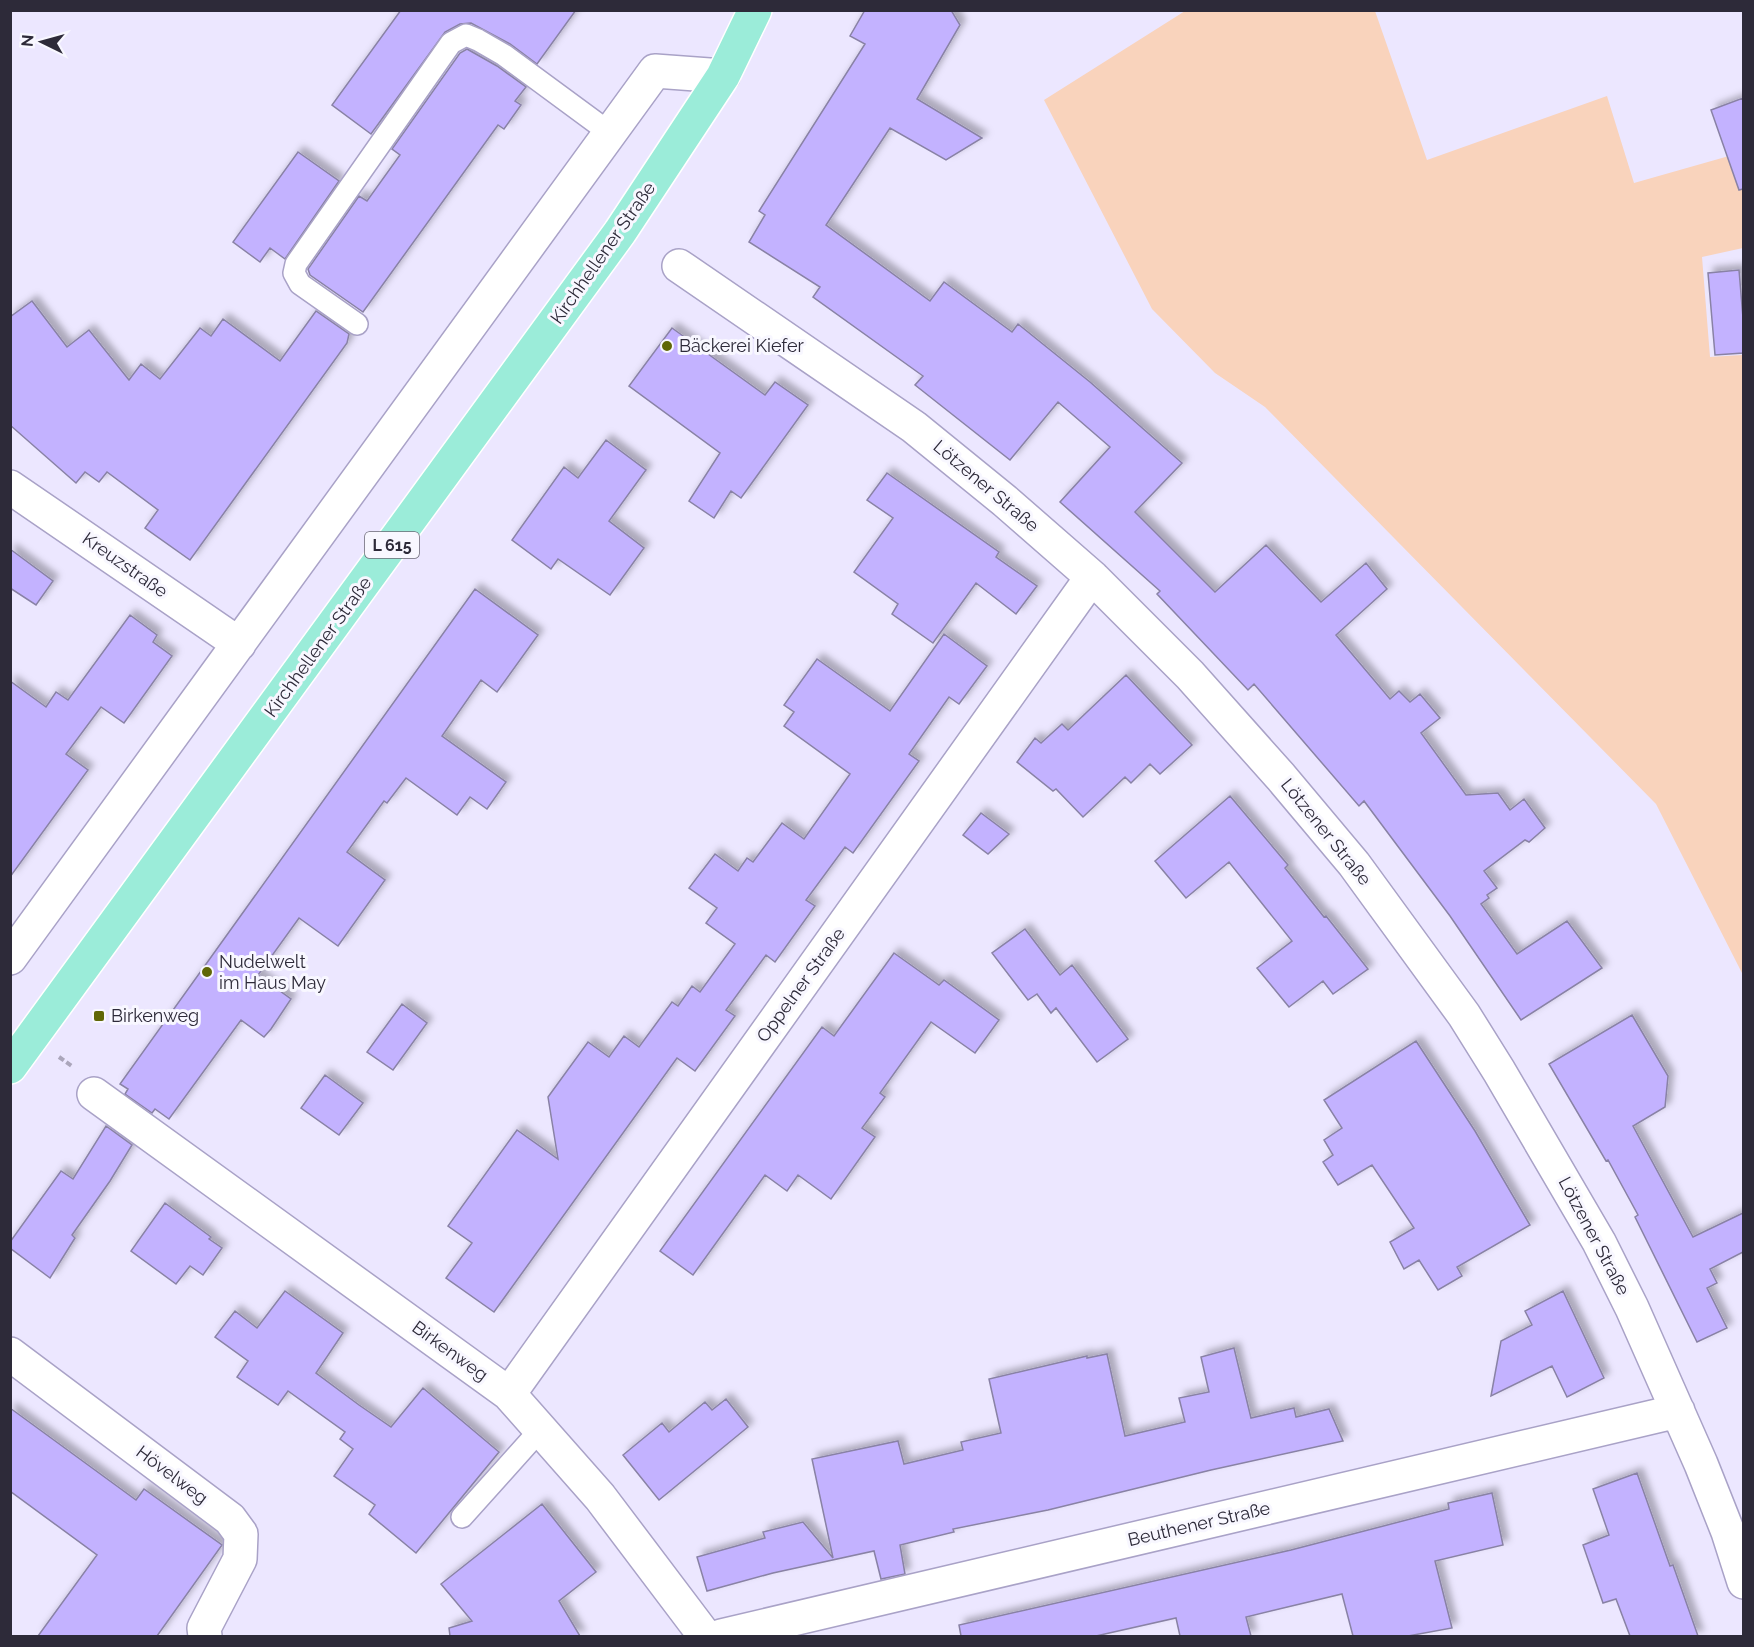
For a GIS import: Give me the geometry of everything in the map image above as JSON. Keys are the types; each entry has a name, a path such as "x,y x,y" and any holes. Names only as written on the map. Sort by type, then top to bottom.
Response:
{"main road":[{"name":"Kirchhellener Straße","path":"10,1067 620,232 723,76 755,10"}],"street":[{"path":"10,958 655,71 723,76"},
{"name":"Lötzener Straße","path":"679,266 914,427 1005,501 1092,577 1190,675 1281,777 1354,864 1450,996 1499,1071 1599,1242 1632,1308 1678,1411 1728,1532 1743,1582"},
{"name":"Kreuzstraße","path":"10,487 238,644"},
{"name":"Oppelner Straße","path":"509,1394 1092,577"},
{"name":"Birkenweg","path":"94,1094 509,1394 600,1497 705,1636"},
{"name":"Hövelweg","path":"10,1354 230,1519 241,1534 240,1559 204,1628 205,1636"},
{"name":"Beuthener Straße","path":"721,1636 1678,1411"}],"lane":[{"path":"357,324 300,284 294,273 296,264 451,44 466,35 478,40 504,56 610,133"},
{"path":"462,1518 540,1431"}],"path":[{"path":"32,1038 96,1082 94,1094"}],"shaded area":[{"path":"1185,11 1375,11 1427,160 1607,96 1634,183 1743,152 1743,248 1702,257 1710,357 1743,355 1743,975 1656,804 1265,407 1215,373 1152,309 1044,100"}],"building":[{"path":"401,10 576,10 537,64 510,44 471,23 460,24 445,32 371,134 332,105"},
{"path":"865,10 951,10 960,25 917,99 982,138 946,160 890,128 826,225 930,301 944,282 1012,332 1018,324 1090,382 1182,463 1135,512 1215,592 1266,545 1321,602 1366,563 1387,589 1336,635 1390,699 1399,691 1410,702 1420,694 1440,718 1421,733 1466,795 1498,793 1510,810 1524,799 1545,828 1529,842 1525,840 1484,871 1497,888 1487,895 1489,898 1481,904 1517,954 1567,921 1602,968 1521,1020 1450,916 1364,801 1359,806 1254,684 1248,690 1157,594 1160,591 1060,502 1110,447 1058,402 1010,460 915,385 923,376 813,297 820,287 749,242 765,215 759,211 865,44 850,36"},
{"path":"467,49 497,66 526,87 515,101 521,105 504,129 498,125 363,312 310,275 308,269 359,196 367,201 400,155 392,149 460,53"},
{"path":"1743,98 1743,189 1739,190 1711,110"},
{"path":"298,152 339,181 285,259 270,248 260,262 233,242"},
{"path":"1739,270 1743,353 1715,355 1708,273"},
{"path":"32,301 67,347 89,330 129,380 141,364 160,379 200,328 211,336 223,319 280,361 316,311 349,334 347,343 190,560 145,528 158,510 107,472 99,482 85,472 76,483 10,425 10,317"},
{"path":"672,328 765,395 775,382 808,405 741,498 731,491 714,518 689,501 720,453 629,386"},
{"path":"606,440 646,470 609,521 644,548 610,595 558,559 551,569 512,540 564,467 578,478"},
{"path":"887,473 999,552 996,557 1037,586 1016,614 976,583 933,643 892,614 898,604 854,572 893,518 867,500"},
{"path":"10,549 53,581 36,605 10,588"},
{"path":"475,589 538,635 497,692 481,680 442,736 506,782 487,809 470,797 457,815 406,778 387,803 384,801 347,852 385,880 338,946 299,918 258,975 291,999 271,1029 264,1037 241,1020 169,1119 155,1109 152,1113 125,1094 128,1089 120,1084"},
{"path":"130,615 157,635 153,642 172,656 124,723 101,707 66,754 88,770 10,877 10,681 46,707 56,692 68,700"},
{"path":"944,634 987,666 959,704 949,697 909,754 919,761 853,853 845,847 806,900 815,906 775,962 766,955 726,1010 735,1016 695,1071 677,1058 494,1312 446,1278 472,1243 448,1226 517,1130 558,1159 548,1097 588,1042 609,1057 624,1036 639,1047 672,1002 678,1006 692,986 700,992 735,944 706,923 717,908 689,888 715,854 738,871 747,858 753,862 782,823 804,839 850,774 784,726 794,712 784,705 817,659 890,711"},
{"path":"1126,675 1192,745 1160,774 1150,764 1131,783 1125,777 1083,817 1056,789 1053,791 1017,762 1035,738 1041,743 1062,724 1068,730"},
{"path":"1230,796 1288,865 1285,868 1368,969 1333,994 1323,981 1289,1007 1257,968 1292,941 1229,862 1186,898 1155,861"},
{"path":"981,813 1009,834 988,854 963,835"},
{"path":"1025,929 1060,975 1072,965 1128,1039 1097,1062 1056,1008 1051,1013 1037,994 1028,1000 992,953"},
{"path":"894,953 939,985 944,980 999,1020 975,1053 931,1022 880,1093 885,1097 862,1128 875,1137 831,1199 798,1175 787,1191 765,1175 693,1275 660,1251 822,1027 834,1036"},
{"path":"402,1004 427,1023 393,1070 367,1052"},
{"path":"1632,1015 1668,1076 1665,1107 1633,1126 1693,1237 1743,1213 1743,1252 1710,1269 1717,1283 1707,1288 1727,1328 1697,1342 1635,1217 1638,1215 1608,1160 1606,1161 1549,1064"},
{"path":"1416,1041 1475,1131 1530,1225 1457,1267 1462,1276 1438,1290 1419,1260 1404,1269 1390,1242 1414,1228 1372,1165 1338,1185 1323,1162 1333,1155 1324,1140 1342,1128 1324,1100"},
{"path":"325,1075 363,1103 339,1135 301,1108"},
{"path":"106,1126 132,1145 72,1235 75,1238 50,1278 10,1248 10,1242 61,1171 73,1179"},
{"path":"165,1203 211,1237 209,1239 222,1248 203,1275 190,1266 176,1284 131,1251"},
{"path":"285,1291 343,1333 316,1373 391,1427 423,1388 499,1452 416,1553 369,1514 375,1505 334,1476 353,1449 340,1439 345,1432 288,1391 278,1405 237,1377 248,1361 215,1337 235,1311 257,1328"},
{"path":"1563,1291 1604,1378 1567,1397 1552,1366 1491,1396 1501,1341 1532,1325 1525,1311"},
{"path":"1234,1348 1251,1418 1294,1408 1296,1417 1329,1409 1343,1441 1211,1470 1048,1510 953,1529 954,1532 900,1545 905,1574 881,1579 874,1551 773,1573 707,1591 697,1557 765,1538 763,1532 803,1522 833,1558 812,1459 898,1441 904,1464 963,1450 961,1442 1001,1433 989,1379 1087,1356 1087,1358 1107,1354 1125,1436 1185,1422 1179,1398 1209,1392 1201,1357"},
{"path":"726,1399 748,1427 659,1500 623,1455 662,1423 669,1432 705,1402 712,1410"},
{"path":"10,1408 136,1500 144,1489 222,1545 157,1636 38,1636 97,1555 10,1491"},
{"path":"1637,1473 1698,1636 1630,1636 1616,1599 1603,1603 1583,1545 1609,1535 1593,1489"},
{"path":"1492,1493 1503,1545 1435,1561 1452,1628 1408,1636 1353,1636 1342,1594 1246,1617 1251,1636 1180,1636 1176,1618 1096,1636 961,1636 959,1625 1291,1550 1449,1509 1448,1503"},
{"path":"542,1504 596,1572 559,1601 580,1636 450,1636 449,1628 472,1621 441,1584"}],"place":[{"name":"Bäckerei Kiefer","path":"667,346"},
{"name":"Nudelwelt im Haus May","path":"207,972"},
{"name":"Birkenweg","path":"99,1016"}]}
